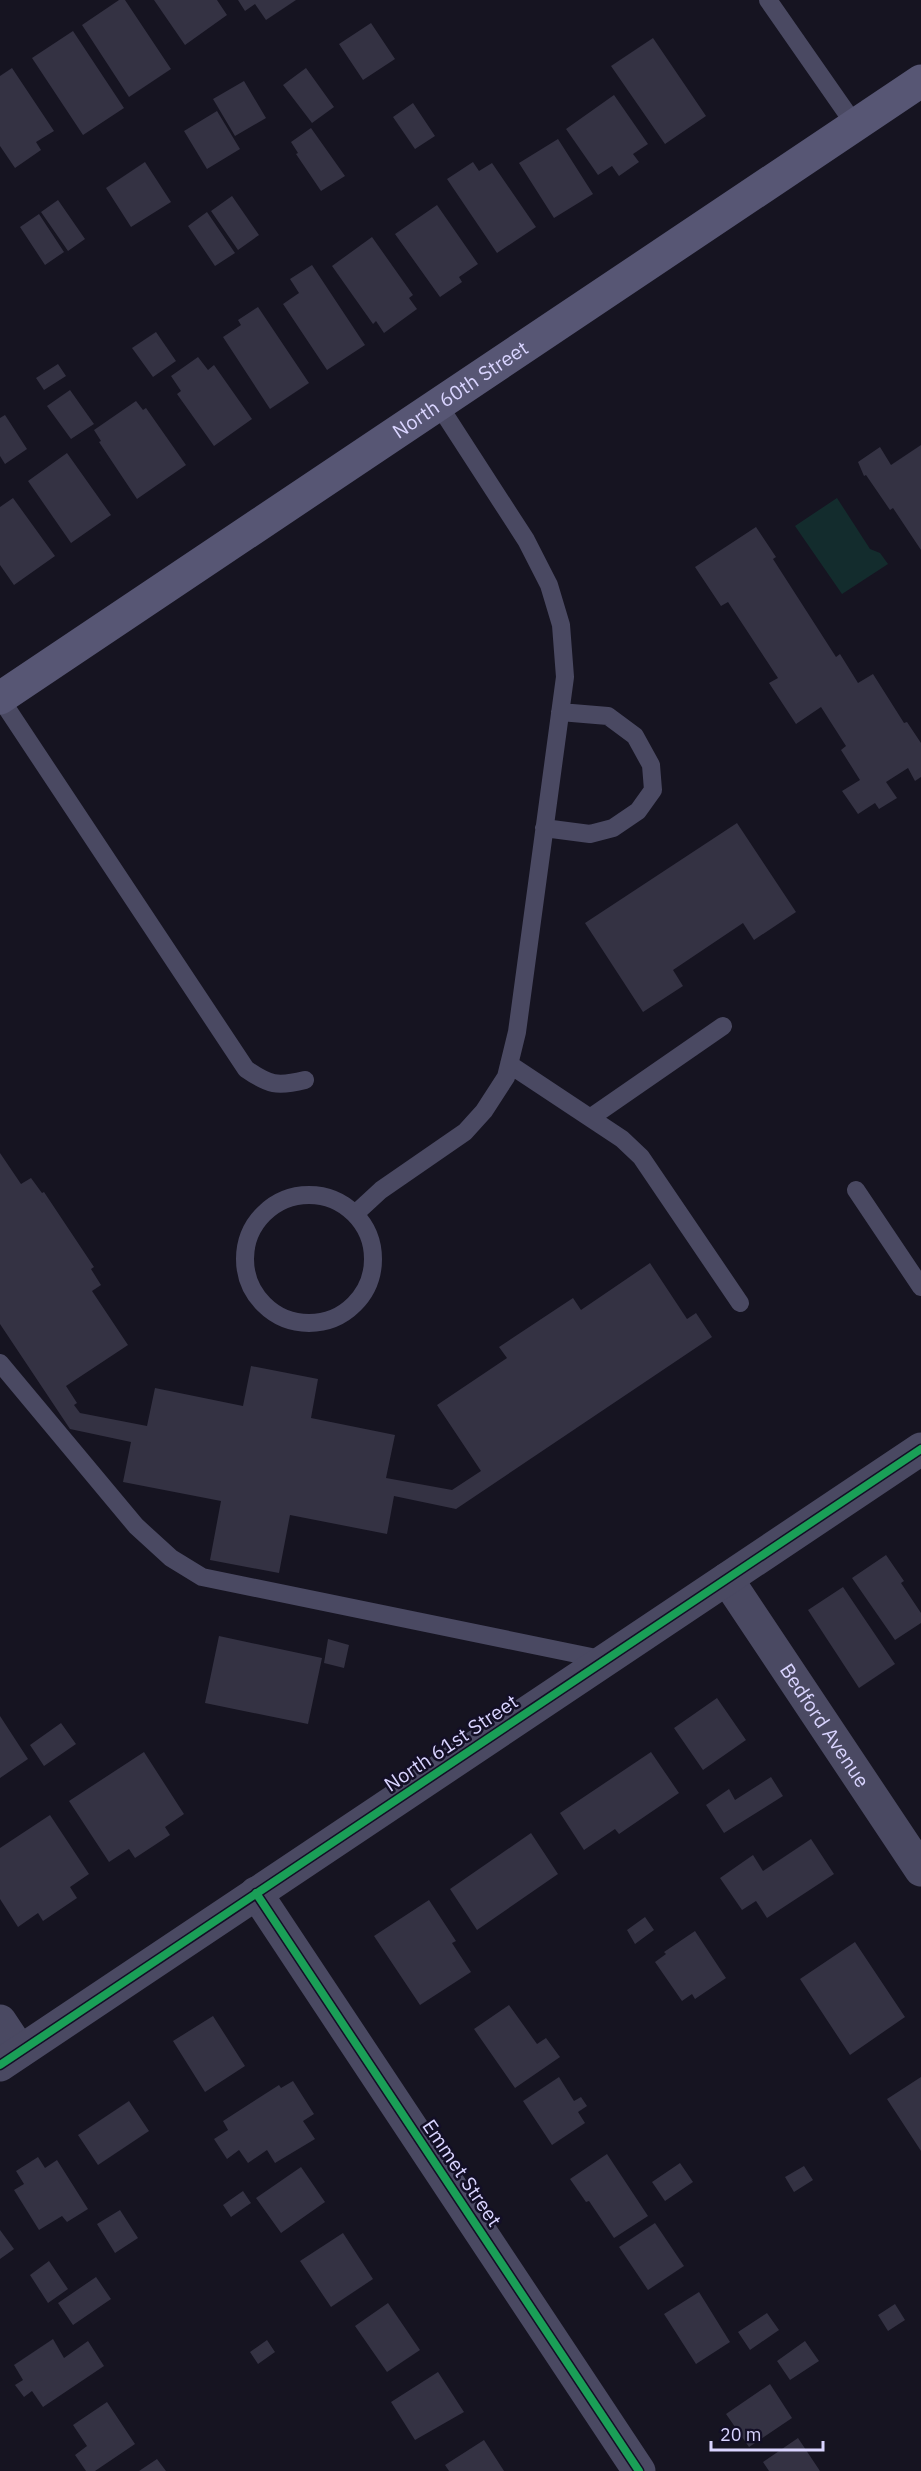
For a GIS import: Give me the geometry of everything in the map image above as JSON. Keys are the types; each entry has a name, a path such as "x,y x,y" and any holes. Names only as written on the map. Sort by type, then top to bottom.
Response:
{"main road":[{"name":"North 60th Street","path":"0,698 921,81"}],"street":[{"name":"North 61st Street","path":"10,2058 921,1449"},
{"name":"Bedford Avenue","path":"727,1579 921,1870"},
{"name":"Emmet Street","path":"256,1893 639,2471"},
{"path":"0,2020 10,2058"}],"lane":[{"path":"768,0 855,125"},
{"path":"355,1214 381,1190 465,1132 484,1111 506,1077 517,1032 565,677 561,625 549,585 526,540 438,404"},
{"path":"0,698 246,1069 266,1082 285,1085 305,1080"},
{"path":"544,828 590,834 614,828 638,811 653,790 651,765 635,736 608,716 560,712"},
{"path":"590,1118 723,1026"},
{"path":"509,1064 622,1139 641,1157 740,1303"},
{"path":"856,1190 921,1287"},
{"path":"318,1195 338,1202 355,1214 368,1232 373,1252 372,1273 364,1293 351,1308 332,1319 311,1323 290,1320 272,1310 256,1296 248,1277 245,1255 250,1235 261,1217 277,1203 297,1196 318,1195"},
{"path":"0,1363 136,1526 171,1558 202,1577 606,1660"}],"green space":[{"path":"837,498 870,549 880,553 888,564 842,594 795,526"}],"building":[{"path":"119,0 125,0 171,69 129,97 82,25"},
{"path":"154,0 217,0 227,15 185,45"},
{"path":"238,0 296,0 266,20 255,4 245,11"},
{"path":"371,23 395,59 363,80 339,44"},
{"path":"73,31 124,108 83,135 32,58"},
{"path":"653,38 706,116 665,144 611,66"},
{"path":"12,68 54,131 36,142 41,150 15,168 0,146 0,76"},
{"path":"306,68 334,107 312,123 283,85"},
{"path":"244,81 266,118 235,136 213,99"},
{"path":"614,95 648,144 633,154 639,162 619,176 612,166 598,175 566,129"},
{"path":"413,103 435,136 415,149 393,117"},
{"path":"217,111 240,149 207,169 184,131"},
{"path":"311,128 345,176 321,191 296,154 298,153 291,142"},
{"path":"558,139 593,194 554,218 519,163"},
{"path":"145,162 171,202 131,227 106,188"},
{"path":"473,162 479,171 492,163 536,227 497,253 447,179"},
{"path":"232,196 259,235 238,250 211,211"},
{"path":"58,200 85,239 68,251 41,212"},
{"path":"437,205 478,264 459,277 462,282 440,297 395,234"},
{"path":"207,212 235,253 215,266 188,226"},
{"path":"39,214 64,252 45,265 20,227"},
{"path":"372,237 413,295 409,298 417,309 384,333 376,321 373,324 332,266"},
{"path":"312,265 365,345 327,370 283,304 299,293 290,279"},
{"path":"258,307 309,383 270,409 223,337 241,325 238,320"},
{"path":"156,332 176,361 153,377 132,348"},
{"path":"198,357 208,370 214,365 252,419 214,446 177,394 181,391 171,376"},
{"path":"58,364 66,376 44,390 36,378"},
{"path":"70,390 94,424 71,439 47,406"},
{"path":"136,401 143,410 146,408 186,465 137,499 99,442 101,441 94,430"},
{"path":"5,415 27,449 5,464 0,456 0,418"},
{"path":"921,445 921,550 893,508 890,510 866,475 864,476 858,462 880,447 891,465"},
{"path":"67,453 111,515 71,543 28,481"},
{"path":"13,498 55,556 14,585 0,565 0,507"},
{"path":"756,527 776,557 773,559 836,657 840,654 858,683 873,674 904,723 907,722 921,743 921,777 915,781 908,768 886,782 897,798 879,809 875,803 858,814 842,791 860,780 841,750 846,746 821,707 796,724 769,683 778,678 728,602 721,606 695,567"},
{"path":"737,823 796,912 754,940 743,923 673,970 683,986 643,1012 585,923"},
{"path":"0,1153 21,1184 31,1178 42,1193 44,1192 94,1267 91,1269 101,1285 92,1291 128,1345 66,1386 77,1403 74,1405 80,1413 147,1426 155,1388 243,1406 251,1366 318,1379 311,1418 395,1435 386,1478 452,1490 481,1471 437,1405 507,1358 499,1347 573,1298 581,1310 650,1263 687,1319 696,1313 712,1337 456,1509 394,1496 387,1534 290,1515 279,1573 210,1560 221,1501 123,1482 131,1442 70,1429 0,1324"},
{"path":"886,1555 904,1581 901,1583 921,1613 921,1623 895,1640 852,1578"},
{"path":"843,1587 895,1664 859,1688 808,1610"},
{"path":"219,1636 322,1658 308,1724 205,1703"},
{"path":"328,1639 349,1645 344,1668 324,1663"},
{"path":"717,1698 746,1740 703,1770 674,1728"},
{"path":"0,1716 28,1759 0,1778"},
{"path":"61,1723 76,1744 44,1766 30,1745"},
{"path":"144,1752 184,1814 165,1827 170,1835 135,1858 129,1849 109,1862 69,1801"},
{"path":"651,1752 679,1793 619,1834 615,1829 584,1850 560,1813"},
{"path":"771,1777 783,1796 724,1833 706,1805 729,1789 735,1800"},
{"path":"50,1815 89,1874 70,1887 77,1898 43,1921 38,1913 18,1927 0,1899 0,1848"},
{"path":"531,1833 558,1874 477,1930 450,1889"},
{"path":"811,1839 834,1874 767,1918 756,1901 742,1910 720,1878 753,1855 763,1871"},
{"path":"429,1900 456,1941 452,1943 471,1972 420,2005 374,1936"},
{"path":"645,1917 654,1930 635,1944 627,1930"},
{"path":"695,1931 726,1978 695,1999 692,1994 682,2001 655,1962 666,1954 664,1952"},
{"path":"855,1942 905,2017 850,2055 800,1979"},
{"path":"509,2005 537,2044 546,2038 560,2057 515,2088 474,2029"},
{"path":"213,2016 245,2066 205,2092 173,2041"},
{"path":"559,2077 574,2101 581,2097 587,2106 578,2112 585,2123 552,2145 523,2101"},
{"path":"921,2077 921,2151 887,2099"},
{"path":"293,2081 314,2114 303,2121 315,2139 275,2163 267,2150 248,2163 239,2150 227,2159 214,2139 228,2130 223,2121 279,2085 281,2088"},
{"path":"129,2101 149,2131 98,2165 78,2135"},
{"path":"607,2154 648,2216 614,2238 589,2201 586,2202 570,2179"},
{"path":"38,2157 45,2168 57,2160 88,2209 67,2222 62,2216 39,2230 14,2190 24,2184 16,2171"},
{"path":"680,2163 693,2182 665,2201 652,2182"},
{"path":"804,2166 813,2180 794,2192 785,2177"},
{"path":"301,2167 325,2202 281,2233 256,2198"},
{"path":"243,2191 251,2203 231,2217 223,2205"},
{"path":"120,2210 138,2238 115,2253 97,2224"},
{"path":"655,2223 684,2266 648,2290 619,2247"},
{"path":"0,2230 14,2249 0,2259"},
{"path":"343,2233 373,2279 331,2307 300,2261"},
{"path":"49,2261 68,2289 48,2303 30,2275"},
{"path":"96,2277 111,2299 73,2325 58,2303"},
{"path":"699,2292 730,2342 696,2364 664,2314"},
{"path":"388,2303 420,2350 387,2372 355,2326"},
{"path":"895,2304 905,2320 888,2331 878,2315"},
{"path":"767,2313 779,2330 750,2350 738,2332"},
{"path":"53,2339 64,2358 88,2341 104,2366 43,2407 32,2391 24,2397 15,2385 23,2380 14,2365"},
{"path":"267,2340 275,2352 258,2364 250,2352"},
{"path":"805,2341 819,2361 790,2380 777,2361"},
{"path":"438,2372 464,2412 415,2440 391,2402"},
{"path":"770,2384 792,2418 749,2447 726,2414"},
{"path":"107,2402 135,2444 95,2471 86,2471 75,2455 87,2446 73,2425"},
{"path":"798,2438 820,2471 769,2471 763,2462"},
{"path":"484,2440 504,2471 449,2471 445,2465"},
{"path":"157,2459 166,2471 139,2471"}],"cycle path":[{"path":"0,2065 921,1449"},
{"path":"256,1893 639,2471"}]}
